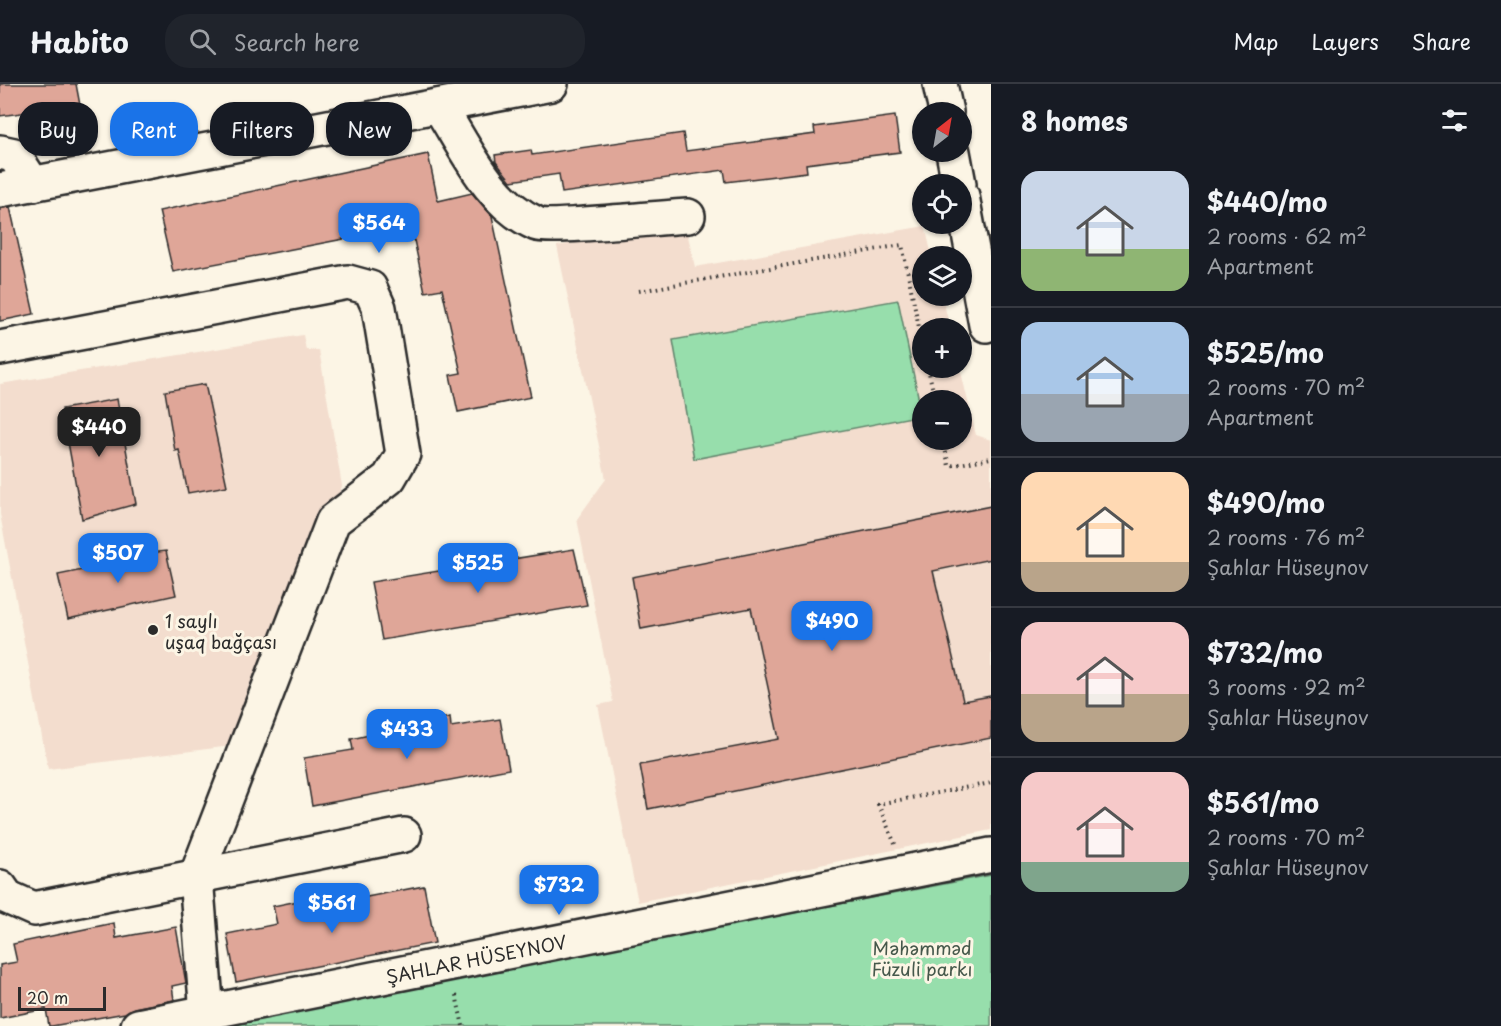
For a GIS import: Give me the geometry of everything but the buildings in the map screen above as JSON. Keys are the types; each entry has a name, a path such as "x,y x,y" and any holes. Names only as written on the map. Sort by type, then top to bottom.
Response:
{"street":[{"path":"0,190 551,84"},
{"path":"940,84 944,102"},
{"path":"439,106 492,189 511,208 539,225 688,216"},
{"path":"0,152 14,155 33,184"},
{"path":"969,234 986,325"},
{"path":"0,348 348,282 370,288 379,308 403,454 389,478 333,521 196,877 207,1014"},
{"path":"0,887 7,897 34,909 404,835"},
{"name":"ŞAHLAR HÜSEYNOV","path":"138,1026 991,855"}],"path":[{"path":"639,291 902,245 917,318"},
{"path":"945,450 949,466 991,458"},
{"path":"903,873 898,850 878,804 991,783"}],"shaded area":[{"path":"685,223 695,267 912,228 912,234 927,234 930,246 912,246 912,306 944,306 948,318 912,318 912,378 962,378 965,390 912,390 912,450 972,450 972,418 976,435 991,440 991,830 638,902 598,705 613,702 577,519 606,479 557,246"},
{"name":"1 saylı uşaq bağçası","path":"303,335 306,350 319,350 342,486 239,745 48,769 0,514 0,384"}],"green space":[{"path":"898,300 912,367 912,378 914,378 917,390 912,390 912,417 694,459 673,340"},
{"name":"Məhəmməd Füzuli parkı","path":"991,875 991,1026 203,1026"}],"place":[{"name":"1 saylı uşaq bağçası","path":"153,630"}]}
